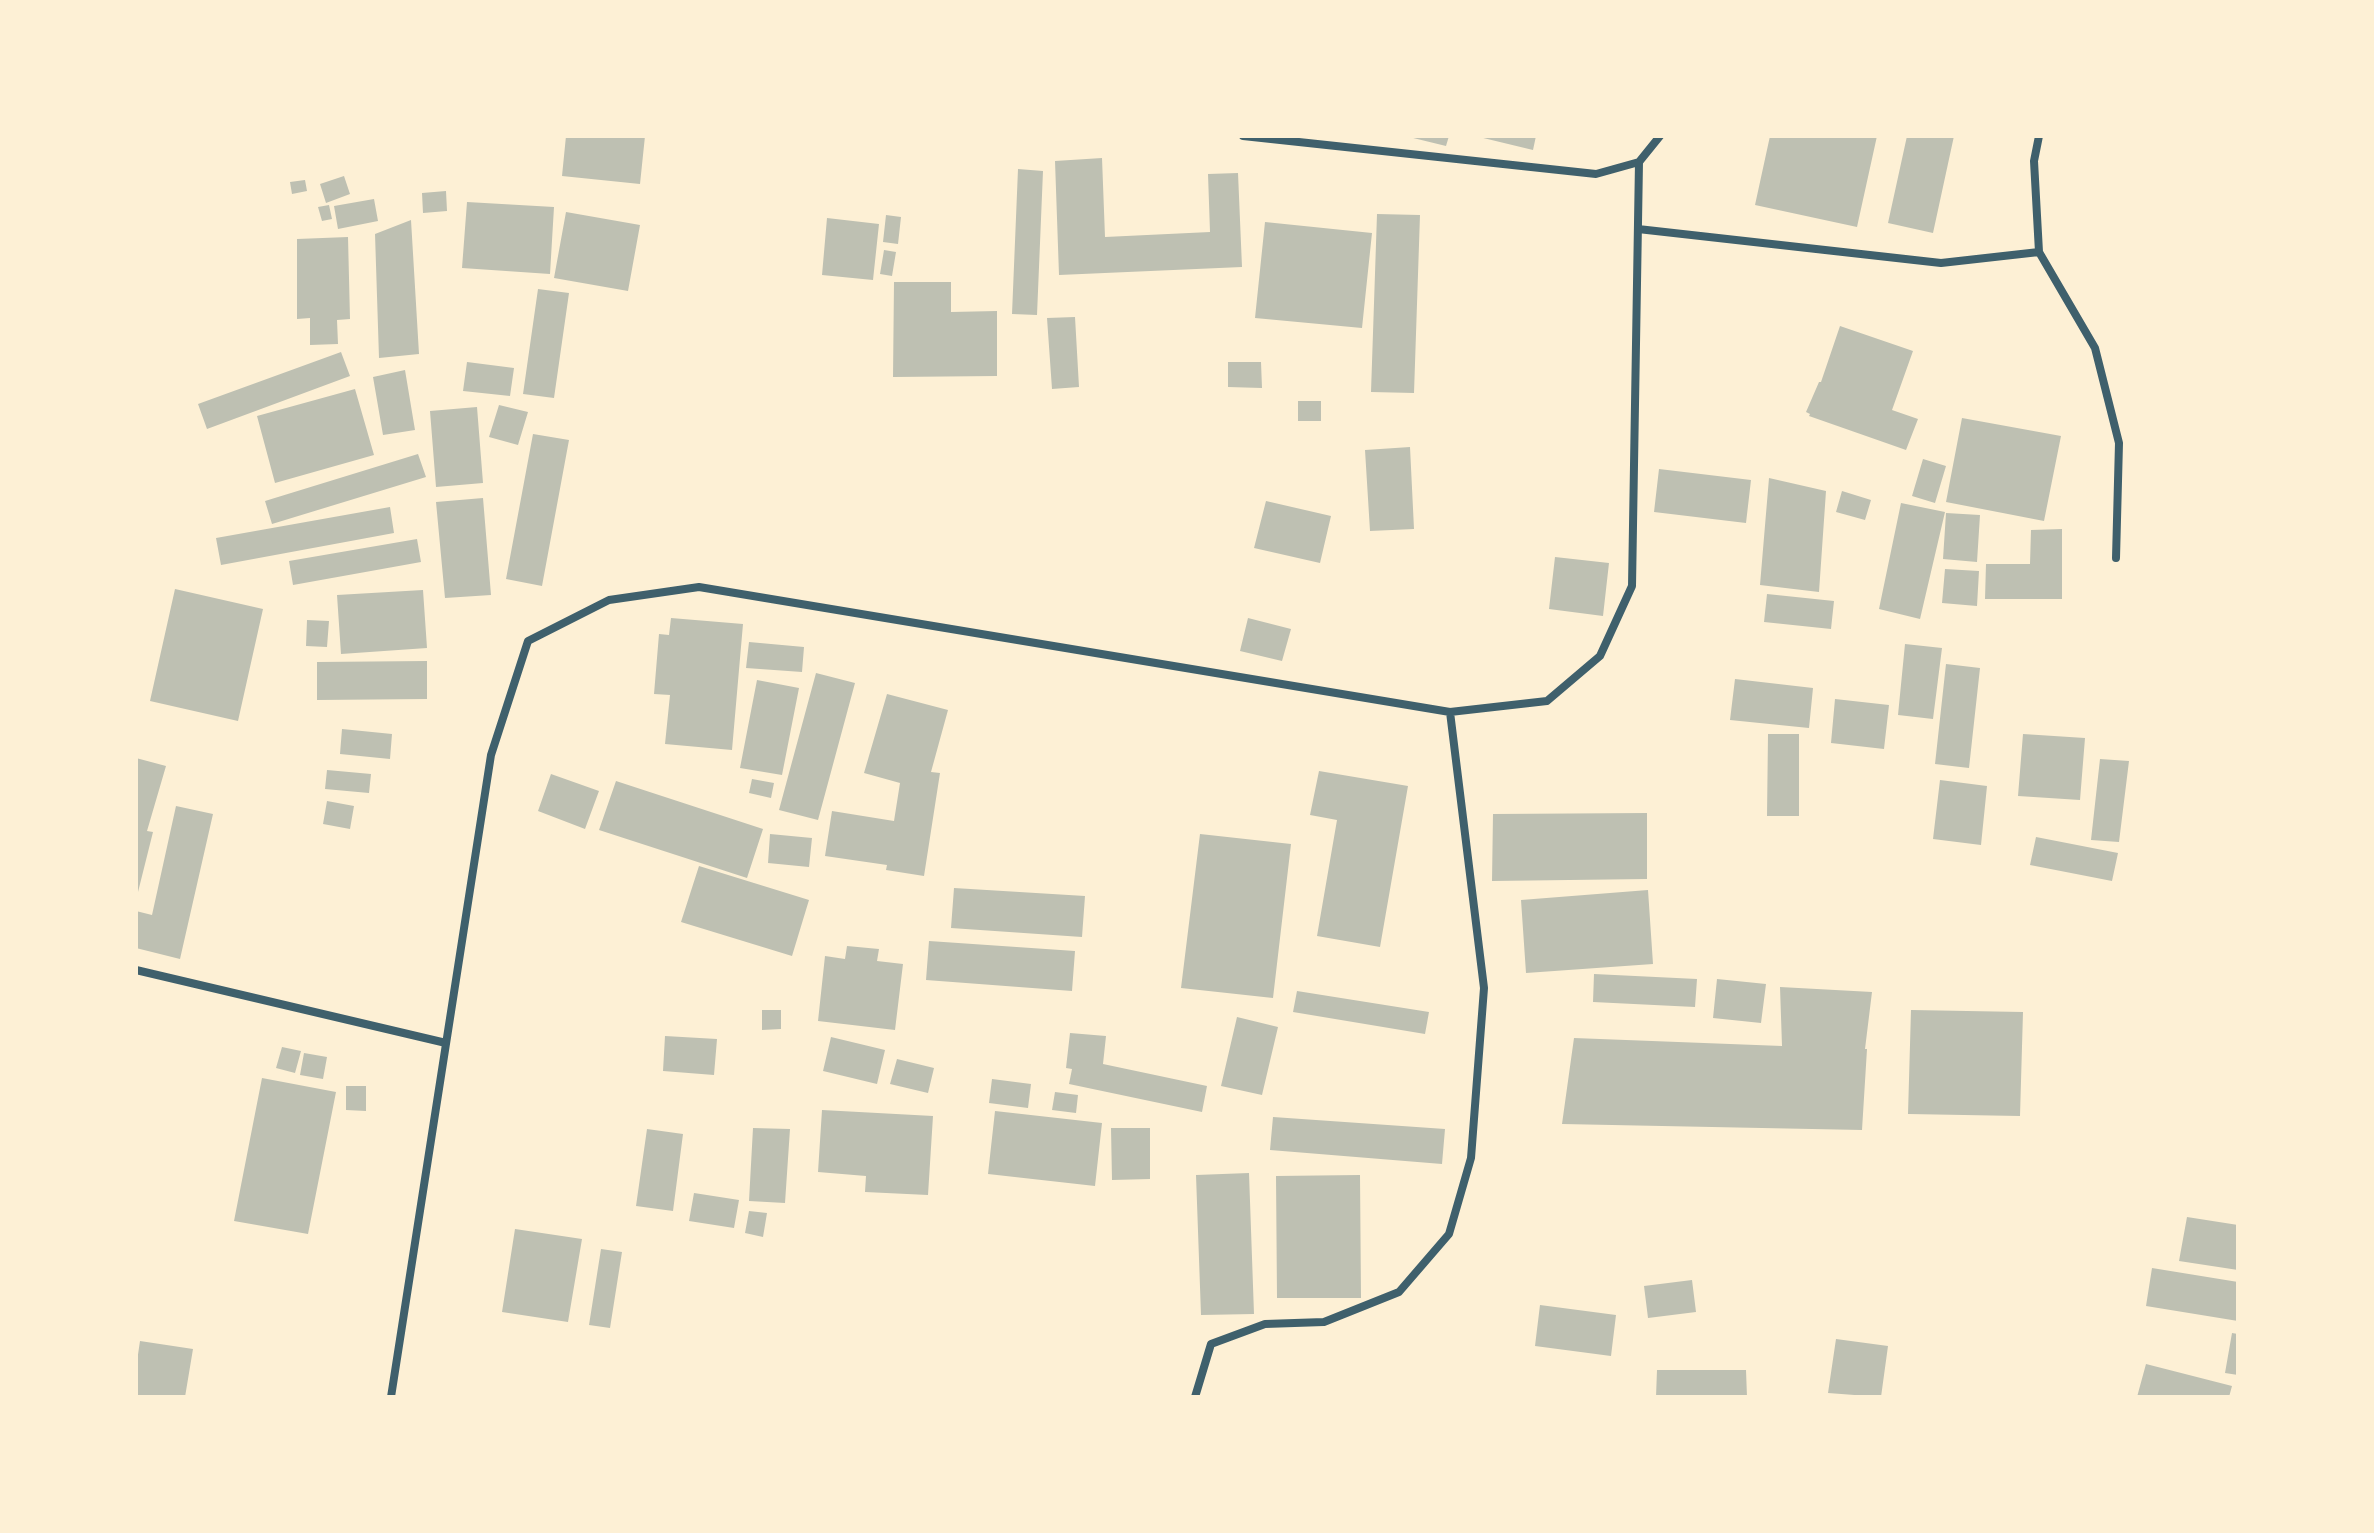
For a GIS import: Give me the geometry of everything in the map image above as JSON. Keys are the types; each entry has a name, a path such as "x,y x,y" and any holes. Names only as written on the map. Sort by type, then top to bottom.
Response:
{"street":[{"path":"1243,136 1596,174 1639,162 1660,136"},
{"path":"2039,136 2034,161 2039,252 2095,348 2119,443 2116,558"},
{"path":"391,1397 491,755 528,641 609,600 699,587 1450,712 1547,701 1600,656 1632,586 1639,162"},
{"path":"1638,229 1941,263 2039,252"},
{"path":"1195,1397 1211,1344 1265,1324 1324,1322 1399,1292 1449,1234 1471,1158 1484,988 1450,712"},
{"path":"136,970 446,1043"}],"building":[{"path":"566,136 645,136 640,184 562,176"},
{"path":"1405,136 1449,136 1446,146"},
{"path":"1475,136 1536,136 1533,150"},
{"path":"1770,136 1877,136 1857,227 1755,205"},
{"path":"1907,136 1954,136 1933,233 1888,223"},
{"path":"1102,158 1105,237 1210,232 1208,174 1238,173 1242,267 1059,275 1055,161"},
{"path":"1018,169 1043,171 1037,315 1012,314"},
{"path":"344,176 350,194 326,203 320,184"},
{"path":"305,180 307,191 292,194 290,182"},
{"path":"446,191 447,211 423,213 422,193"},
{"path":"374,199 378,221 338,229 334,206"},
{"path":"467,202 554,207 550,274 462,268"},
{"path":"329,205 332,219 322,221 318,207"},
{"path":"566,212 640,225 628,291 554,278"},
{"path":"1377,214 1420,215 1414,393 1371,392"},
{"path":"886,215 901,217 898,244 883,242"},
{"path":"827,218 879,224 873,280 822,275"},
{"path":"411,220 419,354 379,358 375,234"},
{"path":"1265,222 1372,233 1362,328 1255,318"},
{"path":"348,237 350,319 337,320 338,344 310,345 310,318 297,319 297,239"},
{"path":"884,250 896,252 892,276 880,274"},
{"path":"894,282 951,282 951,312 997,311 997,376 893,377"},
{"path":"538,289 569,293 554,398 523,394"},
{"path":"1075,317 1079,387 1052,389 1047,318"},
{"path":"1840,326 1913,351 1892,410 1918,419 1906,450 1809,416 1806,412 1821,382"},
{"path":"341,352 350,376 207,429 198,404"},
{"path":"467,362 514,368 510,396 463,391"},
{"path":"1228,362 1261,362 1262,388 1228,387"},
{"path":"405,370 415,430 383,435 373,377"},
{"path":"355,389 374,455 275,483 257,416"},
{"path":"1298,401 1321,401 1321,421 1298,421"},
{"path":"499,405 528,412 518,445 489,437"},
{"path":"477,407 483,483 436,487 430,411"},
{"path":"1962,418 2061,436 2044,521 1946,502"},
{"path":"533,434 569,440 542,586 506,579"},
{"path":"1410,447 1414,529 1370,531 1365,450"},
{"path":"418,454 426,477 272,524 265,501"},
{"path":"1923,459 1946,466 1935,503 1912,496"},
{"path":"1659,469 1751,480 1746,523 1654,512"},
{"path":"1769,478 1826,491 1819,592 1760,585"},
{"path":"1842,491 1871,500 1865,520 1836,512"},
{"path":"483,498 491,595 445,598 436,502"},
{"path":"1266,501 1331,516 1320,563 1254,548"},
{"path":"1901,503 1945,512 1920,619 1879,609"},
{"path":"390,507 394,533 221,565 216,538"},
{"path":"1946,513 1980,515 1977,562 1943,559"},
{"path":"2062,529 2062,599 1985,599 1986,564 2030,564 2031,530"},
{"path":"417,539 421,562 293,585 289,561"},
{"path":"1555,557 1609,563 1603,616 1549,609"},
{"path":"1945,569 1979,571 1977,606 1942,603"},
{"path":"175,589 263,609 238,721 150,701"},
{"path":"423,590 427,648 341,654 337,595"},
{"path":"1767,594 1834,601 1831,629 1764,622"},
{"path":"671,618 743,624 732,750 665,744 670,695 654,694 659,634 669,635"},
{"path":"1248,618 1291,629 1282,661 1240,651"},
{"path":"307,620 329,621 327,647 306,646"},
{"path":"749,642 804,647 802,672 746,668"},
{"path":"1905,644 1942,648 1933,719 1898,715"},
{"path":"427,661 427,699 317,700 317,662"},
{"path":"1946,664 1980,668 1969,768 1935,764"},
{"path":"816,673 855,683 818,820 779,810"},
{"path":"1735,679 1813,688 1809,728 1730,720"},
{"path":"757,680 799,688 782,775 740,768"},
{"path":"887,694 948,710 931,772 940,773 924,876 886,870 887,865 825,856 832,811 894,821 900,783 864,773"},
{"path":"1835,699 1889,705 1884,749 1831,743"},
{"path":"342,729 392,734 390,759 340,754"},
{"path":"1768,734 1799,734 1799,816 1767,816"},
{"path":"2023,734 2085,738 2080,800 2018,796"},
{"path":"136,758 166,766 147,831 153,832 137,896"},
{"path":"2100,759 2129,761 2119,842 2091,840"},
{"path":"327,770 371,774 369,793 325,789"},
{"path":"1319,771 1408,786 1380,947 1317,936 1337,820 1310,815"},
{"path":"551,774 599,791 585,829 538,811"},
{"path":"752,779 774,783 771,798 749,793"},
{"path":"1940,780 1987,786 1981,845 1933,839"},
{"path":"616,781 763,829 747,878 599,830"},
{"path":"327,801 354,806 350,829 323,824"},
{"path":"176,806 213,814 180,959 136,948 136,911 152,915"},
{"path":"1647,813 1647,879 1492,881 1493,814"},
{"path":"770,834 812,838 809,867 768,863"},
{"path":"1200,834 1291,844 1273,998 1181,988"},
{"path":"2036,837 2118,853 2112,881 2030,865"},
{"path":"699,866 809,900 792,956 681,922"},
{"path":"954,888 1085,896 1082,937 951,928"},
{"path":"1648,890 1653,964 1526,973 1521,900"},
{"path":"929,941 1075,951 1072,991 926,980"},
{"path":"847,946 879,949 877,961 903,964 895,1030 818,1021 825,956 845,959"},
{"path":"1594,974 1697,979 1695,1007 1593,1002"},
{"path":"1717,979 1766,984 1761,1023 1713,1018"},
{"path":"1780,987 1872,992 1865,1049 1862,1130 1562,1124 1574,1038 1782,1046"},
{"path":"1297,991 1429,1012 1425,1034 1293,1012"},
{"path":"762,1010 781,1010 781,1029 762,1030"},
{"path":"1911,1010 2023,1012 2020,1116 1908,1114"},
{"path":"1237,1017 1278,1027 1262,1095 1221,1086"},
{"path":"1070,1033 1106,1036 1103,1064 1207,1086 1202,1112 1069,1084 1072,1069 1066,1068"},
{"path":"665,1036 717,1039 714,1075 663,1071"},
{"path":"831,1037 885,1050 877,1084 823,1071"},
{"path":"282,1047 301,1051 295,1073 276,1068"},
{"path":"304,1053 327,1057 323,1079 300,1075"},
{"path":"897,1059 934,1068 928,1093 890,1084"},
{"path":"262,1078 336,1092 308,1234 234,1221"},
{"path":"992,1079 1031,1084 1028,1108 989,1103"},
{"path":"346,1086 366,1086 366,1111 346,1110"},
{"path":"1055,1092 1078,1095 1076,1113 1052,1110"},
{"path":"822,1110 933,1116 928,1195 865,1192 866,1176 818,1172"},
{"path":"995,1111 1102,1123 1095,1186 988,1174"},
{"path":"1273,1117 1445,1129 1442,1164 1270,1150"},
{"path":"753,1128 790,1129 785,1203 749,1201"},
{"path":"1111,1128 1150,1128 1150,1179 1112,1180"},
{"path":"647,1129 683,1134 673,1211 636,1206"},
{"path":"1249,1173 1254,1314 1201,1315 1196,1175"},
{"path":"1360,1175 1361,1298 1277,1298 1276,1176"},
{"path":"694,1193 739,1200 734,1228 689,1221"},
{"path":"749,1211 767,1213 763,1237 745,1233"},
{"path":"2187,1217 2238,1225 2238,1270 2179,1261"},
{"path":"515,1229 582,1239 568,1322 502,1312"},
{"path":"601,1249 622,1252 610,1328 589,1325"},
{"path":"2152,1268 2238,1282 2238,1321 2146,1306"},
{"path":"1692,1280 1696,1312 1648,1318 1644,1286"},
{"path":"1540,1305 1616,1315 1611,1356 1535,1346"},
{"path":"2232,1333 2238,1334 2238,1375 2225,1373"},
{"path":"1836,1339 1888,1346 1881,1397 1828,1393"},
{"path":"140,1341 193,1349 185,1397 136,1397"},
{"path":"2146,1364 2232,1386 2229,1397 2137,1397"},
{"path":"1657,1370 1746,1370 1747,1397 1656,1397"}]}
